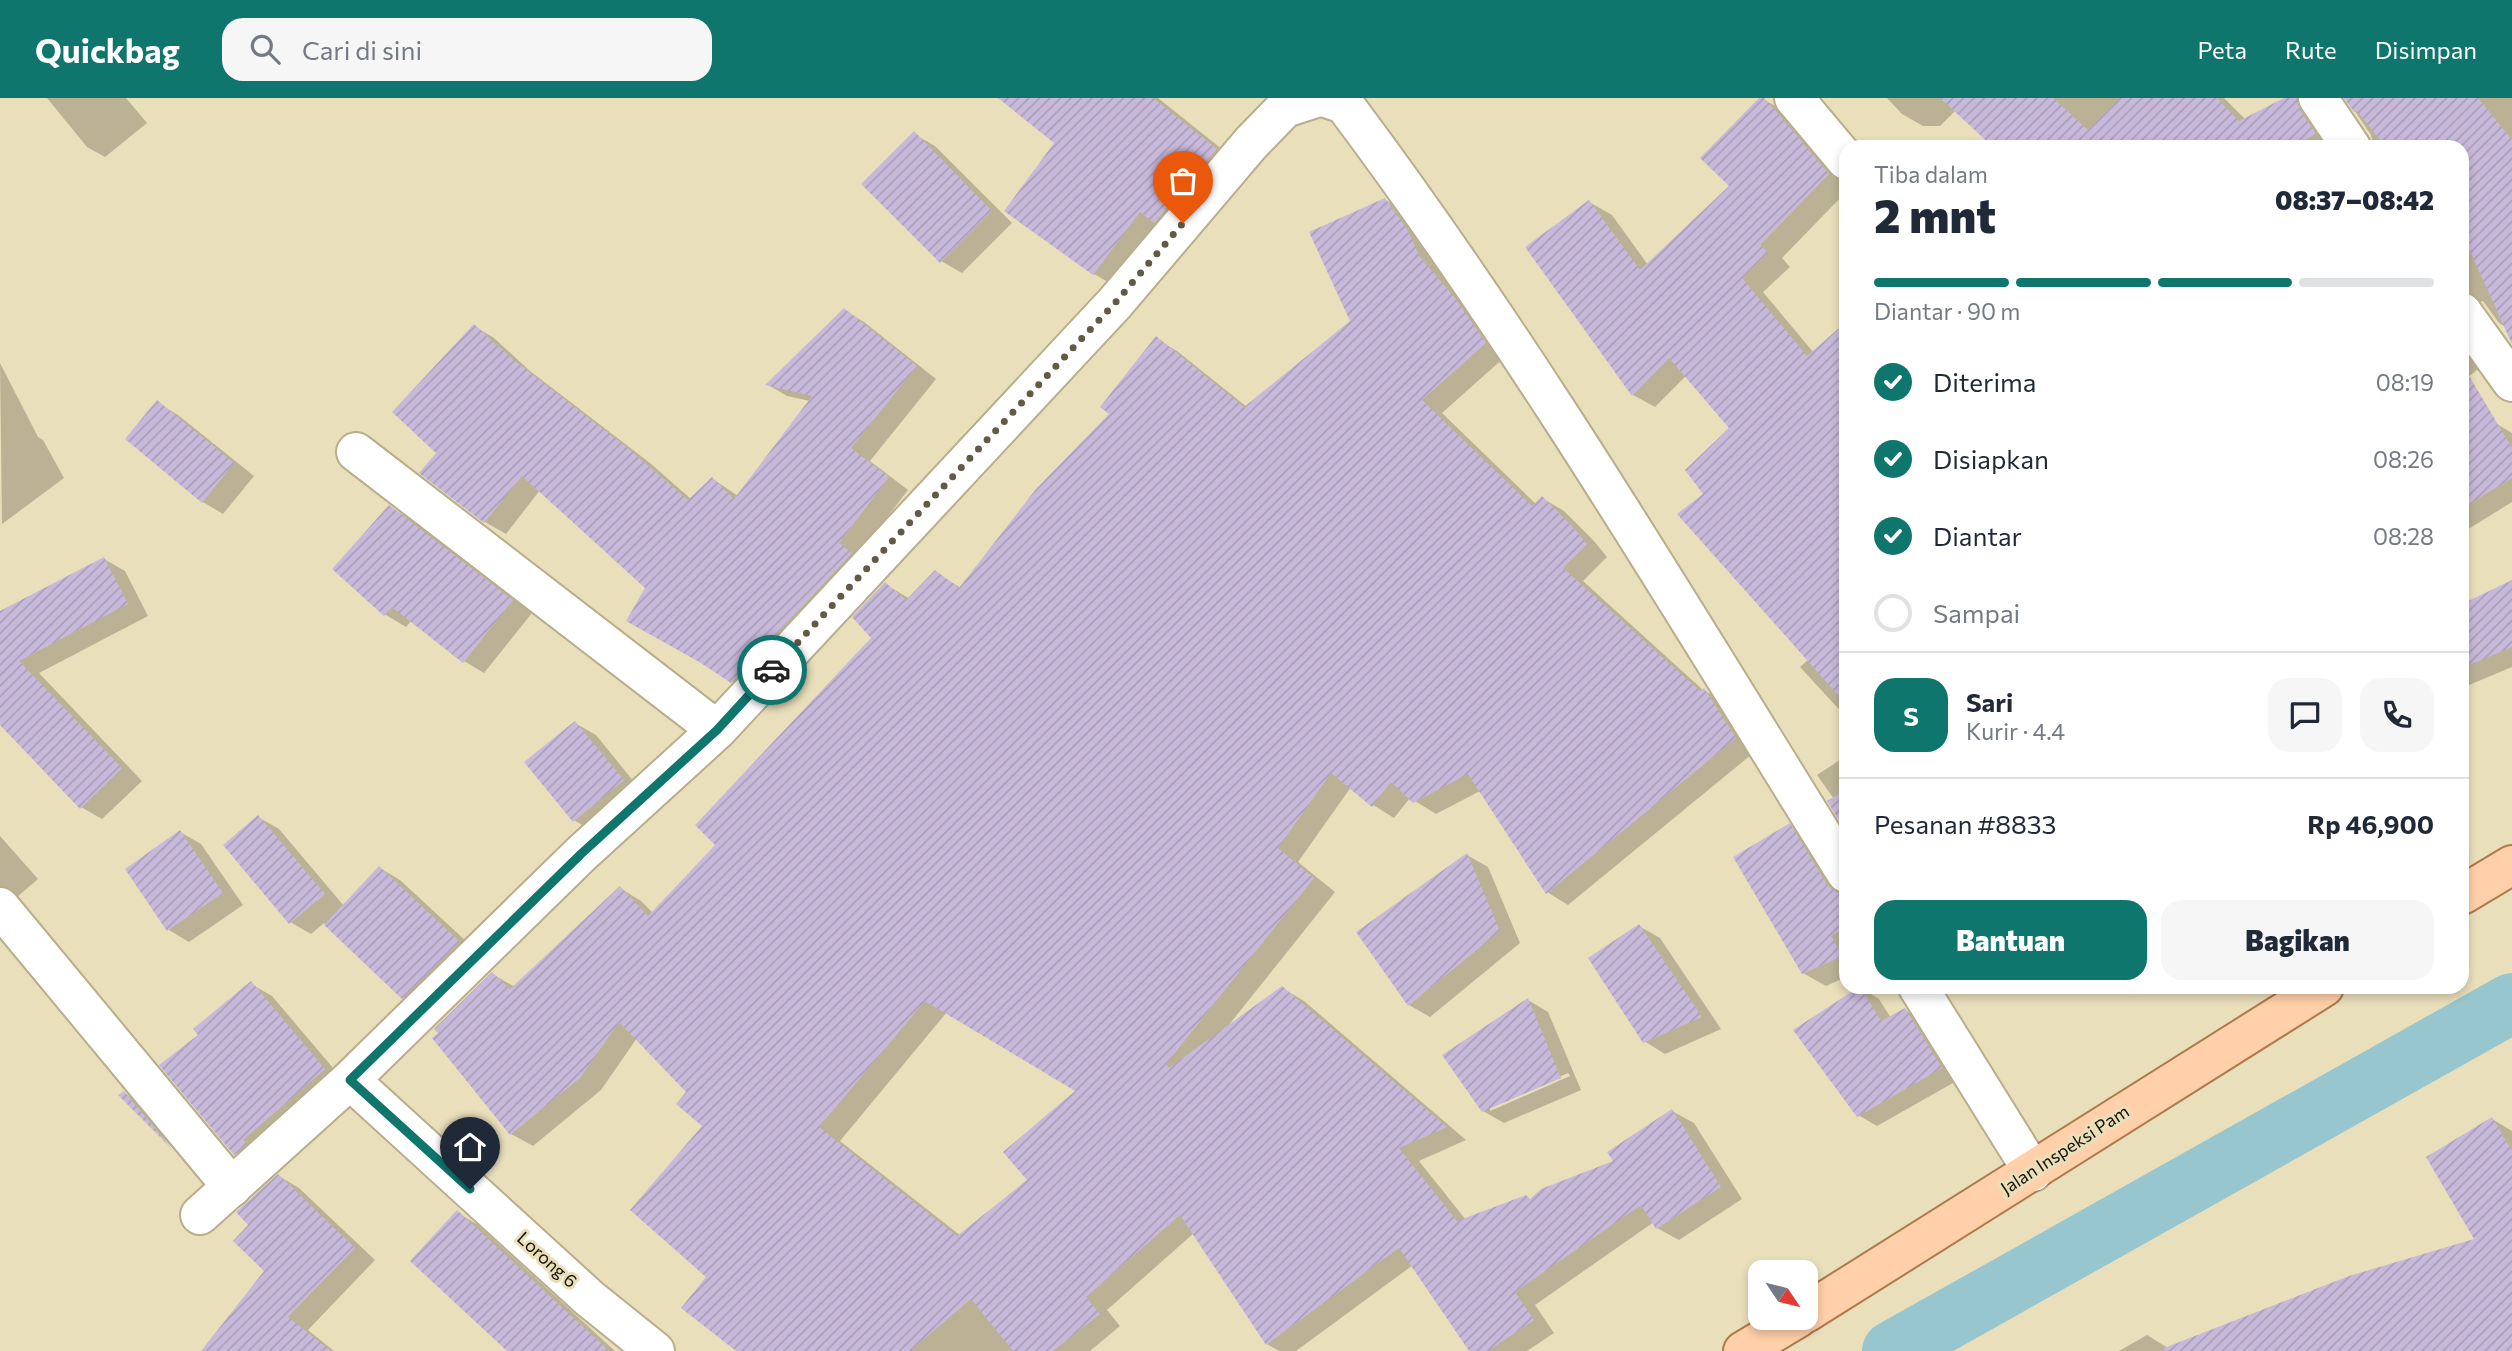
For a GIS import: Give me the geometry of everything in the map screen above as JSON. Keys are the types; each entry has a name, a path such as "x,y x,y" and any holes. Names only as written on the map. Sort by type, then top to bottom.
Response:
{"main road":[{"path":"2469,891 2512,865"},
{"name":"Jalan Inspeksi Pam","path":"1818,1305 2313,994"},
{"path":"1743,1351 1778,1330"}],"street":[{"path":"200,1215 350,1080 581,854 717,730 1115,303 1251,143 1286,108 1317,98"},
{"path":"1326,98 1344,104 1419,204 1570,431 1839,862"},
{"path":"1794,98 1839,152"},
{"path":"2318,98 2346,140"},
{"path":"2469,322 2512,382"},
{"path":"356,452 717,730"},
{"path":"0,907 232,1186"},
{"path":"1922,994 2033,1171"},
{"name":"Lorong 6","path":"350,1080 589,1298 655,1351"}],"building":[{"path":"998,98 1153,98 1217,149 1154,223 1140,212 1093,275 1004,211 1054,143"},
{"path":"1759,98 1764,98 1829,174 1760,245 1768,253 1742,278 1807,356 1839,328 1839,696 1677,514 1703,494 1685,470 1729,428 1669,358 1632,396 1525,247 1589,200 1640,270 1729,186 1700,158"},
{"path":"1940,98 2053,98 2088,130 2120,98 2217,98 2239,121 2284,98 2296,98 2300,110 2316,134 2305,140 1985,140"},
{"path":"2344,98 2478,98 2512,140 2512,344 2469,249 2469,140 2380,140 2357,111 2354,112"},
{"path":"914,131 992,211 940,263 861,184"},
{"path":"1385,198 1407,229 1420,257 1455,298 1486,343 1422,400 1532,506 1542,496 1573,527 1587,544 1563,568 1700,691 1704,688 1736,738 1546,894 1468,774 1413,803 1391,782 1372,807 1331,773 1278,848 1314,878 1166,1064 1169,1068 1282,986 1447,1127 1399,1148 1457,1221 1526,1195 1530,1199 1541,1189 1613,1161 1607,1152 1672,1109 1721,1187 1656,1229 1641,1205 1515,1292 1534,1320 1488,1351 1469,1351 1399,1248 1266,1345 1180,1215 1086,1297 1100,1314 1053,1351 1013,1351 971,1299 910,1351 736,1351 681,1308 706,1277 630,1210 702,1126 676,1104 686,1092 619,1022 580,1078 510,1135 432,1038 438,1033 434,1029 492,972 510,989 620,886 648,916 715,845 695,825 871,638 852,617 885,582 906,600 935,570 959,588 1036,489 1109,414 1100,407 1156,336 1244,407 1350,321 1309,232","holes":["925,1001 1075,1091 1003,1152 1027,1180 957,1236 819,1127"]},
{"path":"844,308 917,366 851,448 889,477 839,543 852,553 731,683 626,621 645,588 522,476 484,523 419,473 436,453 392,412 474,324 510,357 629,449 688,500 712,477 734,499 812,396 765,385"},
{"path":"2469,376 2512,448 2512,478 2469,504"},
{"path":"157,400 234,463 202,503 125,439"},
{"path":"389,505 513,600 463,663 392,607 384,616 332,569"},
{"path":"104,557 128,604 19,661 122,768 80,809 0,725 0,611"},
{"path":"2512,580 2512,647 2469,665 2469,601"},
{"path":"575,721 624,780 573,822 524,762"},
{"path":"1839,794 1839,821 1827,801"},
{"path":"258,815 325,894 289,924 223,845"},
{"path":"1790,823 1827,885 1839,893 1839,931 1831,936 1839,949 1839,958 1802,974 1733,857"},
{"path":"180,830 223,893 167,931 125,869"},
{"path":"1467,853 1500,931 1408,1006 1356,932"},
{"path":"379,866 460,942 402,999 324,925"},
{"path":"1639,924 1702,1017 1643,1043 1588,958"},
{"path":"251,981 325,1069 243,1140 247,1144 234,1155 159,1065 198,1035 193,1029"},
{"path":"1848,994 1865,994 1881,1021 1905,1008 1942,1068 1857,1117 1793,1030"},
{"path":"1528,998 1561,1078 1482,1112 1442,1055"},
{"path":"124,1091 172,1149 118,1095"},
{"path":"2492,1117 2512,1151 2512,1351 2164,1351 2164,1348 2349,1276 2474,1239 2426,1157"},
{"path":"278,1174 355,1248 288,1317 331,1351 201,1351 264,1271 233,1241 248,1225 236,1212"},
{"path":"457,1210 609,1351 507,1351 410,1261"}],"waterway":[{"path":"1892,1351 2512,1003"}],"way so far":[{"path":"772,670 1115,303 1183,223"}],"route":[{"path":"470,1189 350,1080 581,854 717,730 772,670"}]}
